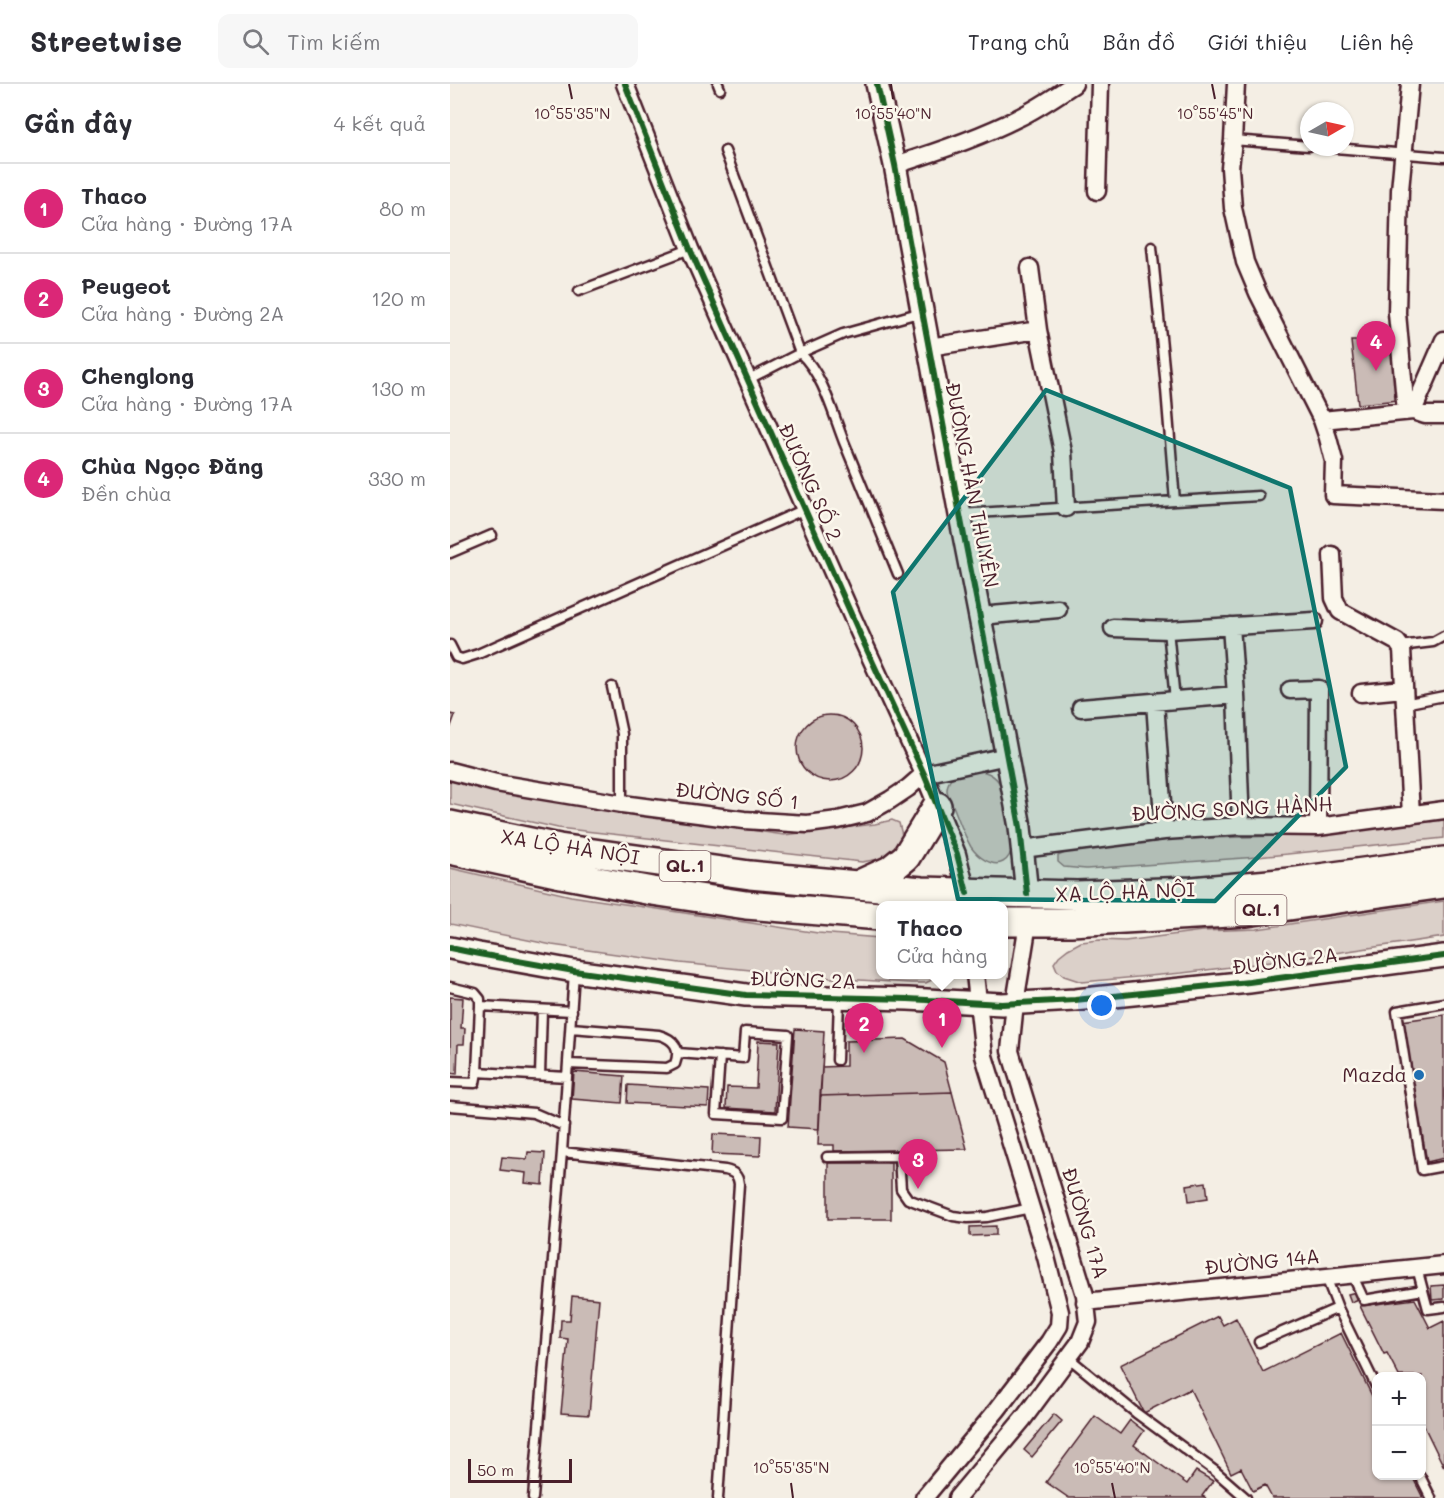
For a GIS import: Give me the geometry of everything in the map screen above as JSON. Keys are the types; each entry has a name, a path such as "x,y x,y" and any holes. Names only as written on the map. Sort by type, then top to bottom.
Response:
{"highway":[{"path":"856,886 890,870 906,857 937,807"},
{"name":"XA LỘ HÀ NỘI","path":"450,825 559,848 750,875 922,891 967,899 1027,894 1077,896 1192,891 1290,882 1444,861"},
{"name":"XA LỘ HÀ NỘI","path":"450,850 652,891 746,905 876,916"},
{"name":"XA LỘ HÀ NỘI","path":"1016,922 1071,922 1247,912 1444,884"},
{"path":"1016,922 1027,894"}],"street":[{"name":"ĐƯỜNG SỐ 2","path":"625,84 690,249 924,774 957,854 967,899"},
{"name":"ĐƯỜNG HÀN THUYÊN","path":"877,84 895,165 1007,756 1020,827 1027,894"},
{"path":"895,165 949,148 1018,118 1074,84"},
{"path":"1097,191 1100,84"},
{"path":"1236,84 1230,168 1233,208 1245,262 1258,293 1322,420 1334,461 1333,495 1444,500"},
{"path":"1409,412 1397,313 1400,190 1410,84"},
{"path":"1030,268 1038,330 1063,452 1066,508"},
{"path":"930,347 1038,330"},
{"path":"1409,412 1444,340"},
{"path":"1322,420 1409,412 1444,415"},
{"path":"1332,555 1334,598 1340,611 1397,642 1400,646 1411,814"},
{"path":"980,616 1058,609"},
{"path":"1113,628 1168,630 1314,621"},
{"path":"1231,626 1241,826"},
{"path":"1290,690 1318,689 1318,827"},
{"path":"1361,693 1404,697"},
{"path":"1081,708 1236,695"},
{"path":"1155,702 1164,831"},
{"name":"ĐƯỜNG SỐ 1","path":"450,771 496,783 622,804 744,820 807,824 867,813 908,788 924,774 1007,756"},
{"name":"ĐƯỜNG SONG HÀNH","path":"1022,849 1164,831 1241,826 1318,827 1444,810"},
{"name":"ĐƯỜNG 17A","path":"957,1498 1023,1419 1069,1358 1080,1342 1088,1322 1085,1295 1010,1051 1015,1003 1016,922"},
{"name":"ĐƯỜNG 2A","path":"450,948 574,971 746,995 978,1003 1075,1000 1249,982 1444,956"},
{"path":"924,1498 998,1410 1059,1326 1060,1312 1032,1208 984,1056 975,979"},
{"name":"ĐƯỜNG 14A","path":"1085,1302 1444,1265"}],"lane":[{"path":"1233,140 1300,145"},
{"path":"1354,150 1444,157"},
{"path":"725,151 800,353 808,360 823,388 898,574"},
{"path":"1152,247 1175,501"},
{"path":"579,291 690,249"},
{"path":"747,380 843,334 923,312"},
{"path":"960,514 1259,496"},
{"path":"450,645 456,657 462,659 478,654 805,509"},
{"path":"450,553 492,535"},
{"path":"1168,630 1175,700"},
{"path":"1400,646 1433,642 1444,636"},
{"path":"612,687 622,734 622,804"},
{"path":"1404,697 1444,696"},
{"path":"533,1498 562,1152 574,971"},
{"path":"450,987 475,993 480,999 475,1083 450,1082"},
{"path":"837,1060 839,998"},
{"path":"1444,1003 1397,1011 1422,1170 1444,1166"},
{"path":"480,1006 572,1011"},
{"path":"540,1075 542,1010"},
{"path":"568,1064 667,1068 675,1064 678,1053 671,1039 659,1035 571,1028"},
{"path":"678,1053 720,1056 743,1058 745,1032 788,1035 782,1118 716,1113 720,1056"},
{"path":"477,1072 567,1077"},
{"path":"450,1106 534,1113 564,1126"},
{"path":"562,1152 725,1170 735,1173 738,1178 739,1196 718,1498"},
{"path":"827,1156 899,1156 901,1189 908,1198 953,1216 976,1218 1032,1208"},
{"path":"1417,1268 1428,1309 1444,1307"},
{"path":"1352,1274 1364,1300 1423,1290"},
{"path":"1325,1276 1338,1308 1372,1376"},
{"path":"1259,1341 1338,1308"},
{"path":"1069,1358 1136,1413 1215,1471 1246,1498"},
{"path":"1422,1480 1431,1498"}],"highlighted area":[{"path":"1046,390 1290,488 1346,767 1215,901 958,899 893,592"}],"shaded area":[{"path":"970,769 989,774 1002,787 1013,846 1007,859 1003,862 994,863 985,860 971,847 948,794 948,785 952,778"},
{"path":"450,779 596,807 784,835 892,820 899,823 902,835 899,849 885,858 862,862 558,828 450,804"},
{"path":"1444,820 1444,838 1258,857 1086,869 1064,867 1058,862 1058,856 1067,852 1175,839 1319,835"},
{"path":"450,868 571,896 818,933 876,938 876,979 934,979 926,983 911,983 842,979 680,963 552,945 450,924"},
{"path":"1444,901 1444,937 1279,961 1082,982 1064,976 1057,970 1054,963 1068,949 1081,942 1125,941 1202,931 1257,929"}],"building":[{"path":"1351,341 1360,341 1361,346 1370,347 1376,358 1380,358 1384,353 1385,341 1394,341 1399,400 1358,404"},
{"path":"450,714 455,715 450,729"},
{"path":"830,715 843,718 853,725 860,735 863,748 860,761 853,771 843,778 830,781 817,778 807,771 800,761 797,748 800,735 807,725 817,718"},
{"path":"450,997 463,998 461,1028 465,1028 464,1044 458,1044 457,1074 450,1073"},
{"path":"1444,1015 1444,1158 1427,1162 1402,1021"},
{"path":"795,1029 824,1031 819,1129 788,1127"},
{"path":"905,1039 944,1062 952,1092 820,1096 822,1067 846,1066 846,1041"},
{"path":"758,1041 779,1042 775,1111 726,1108 727,1087 756,1088"},
{"path":"574,1072 624,1076 622,1103 572,1099"},
{"path":"628,1085 709,1090 708,1107 627,1103"},
{"path":"952,1092 967,1149 834,1151 834,1145 818,1145 820,1096"},
{"path":"713,1134 761,1136 760,1156 712,1154"},
{"path":"528,1152 545,1153 543,1185 525,1183 526,1173 500,1170 502,1157 527,1159"},
{"path":"828,1163 891,1163 891,1219 828,1219"},
{"path":"1206,1182 1208,1198 1189,1201 1187,1185"},
{"path":"996,1226 996,1235 970,1236 970,1227"},
{"path":"1444,1285 1444,1299 1432,1300 1431,1286"},
{"path":"1356,1292 1359,1299 1351,1302 1348,1294"},
{"path":"572,1296 599,1299 589,1415 561,1413 568,1339 560,1338 561,1320 570,1320"},
{"path":"1415,1299 1430,1328 1444,1321 1444,1467 1426,1430 1426,1372 1397,1372 1387,1353 1384,1354 1360,1306"},
{"path":"1218,1316 1223,1325 1236,1318 1263,1372 1341,1333 1372,1396 1372,1480 1414,1480 1423,1498 1272,1498 1265,1485 1253,1491 1241,1468 1231,1473 1190,1389 1144,1413 1120,1365"},
{"path":"1054,1414 1062,1421 1032,1457 1024,1450"},
{"path":"1095,1416 1120,1434 1130,1420 1144,1431 1134,1445 1187,1484 1196,1471 1213,1481 1202,1496 1206,1498 1069,1498 1046,1482"}],"cycle path":[{"path":"625,84 690,249 924,774 957,854 967,893"},
{"path":"877,84 895,165 1020,827 1027,894"},
{"path":"450,948 574,971 746,995 1002,1004 1075,1000 1249,982 1444,956"}],"place":[{"name":"Chùa Ngọc Đăng","path":"1376,371"},
{"name":"Thaco","path":"942,1048"},
{"name":"Peugeot","path":"864,1053"},
{"name":"Mazda","path":"1419,1075"},
{"name":"Chenglong","path":"918,1189"}]}
